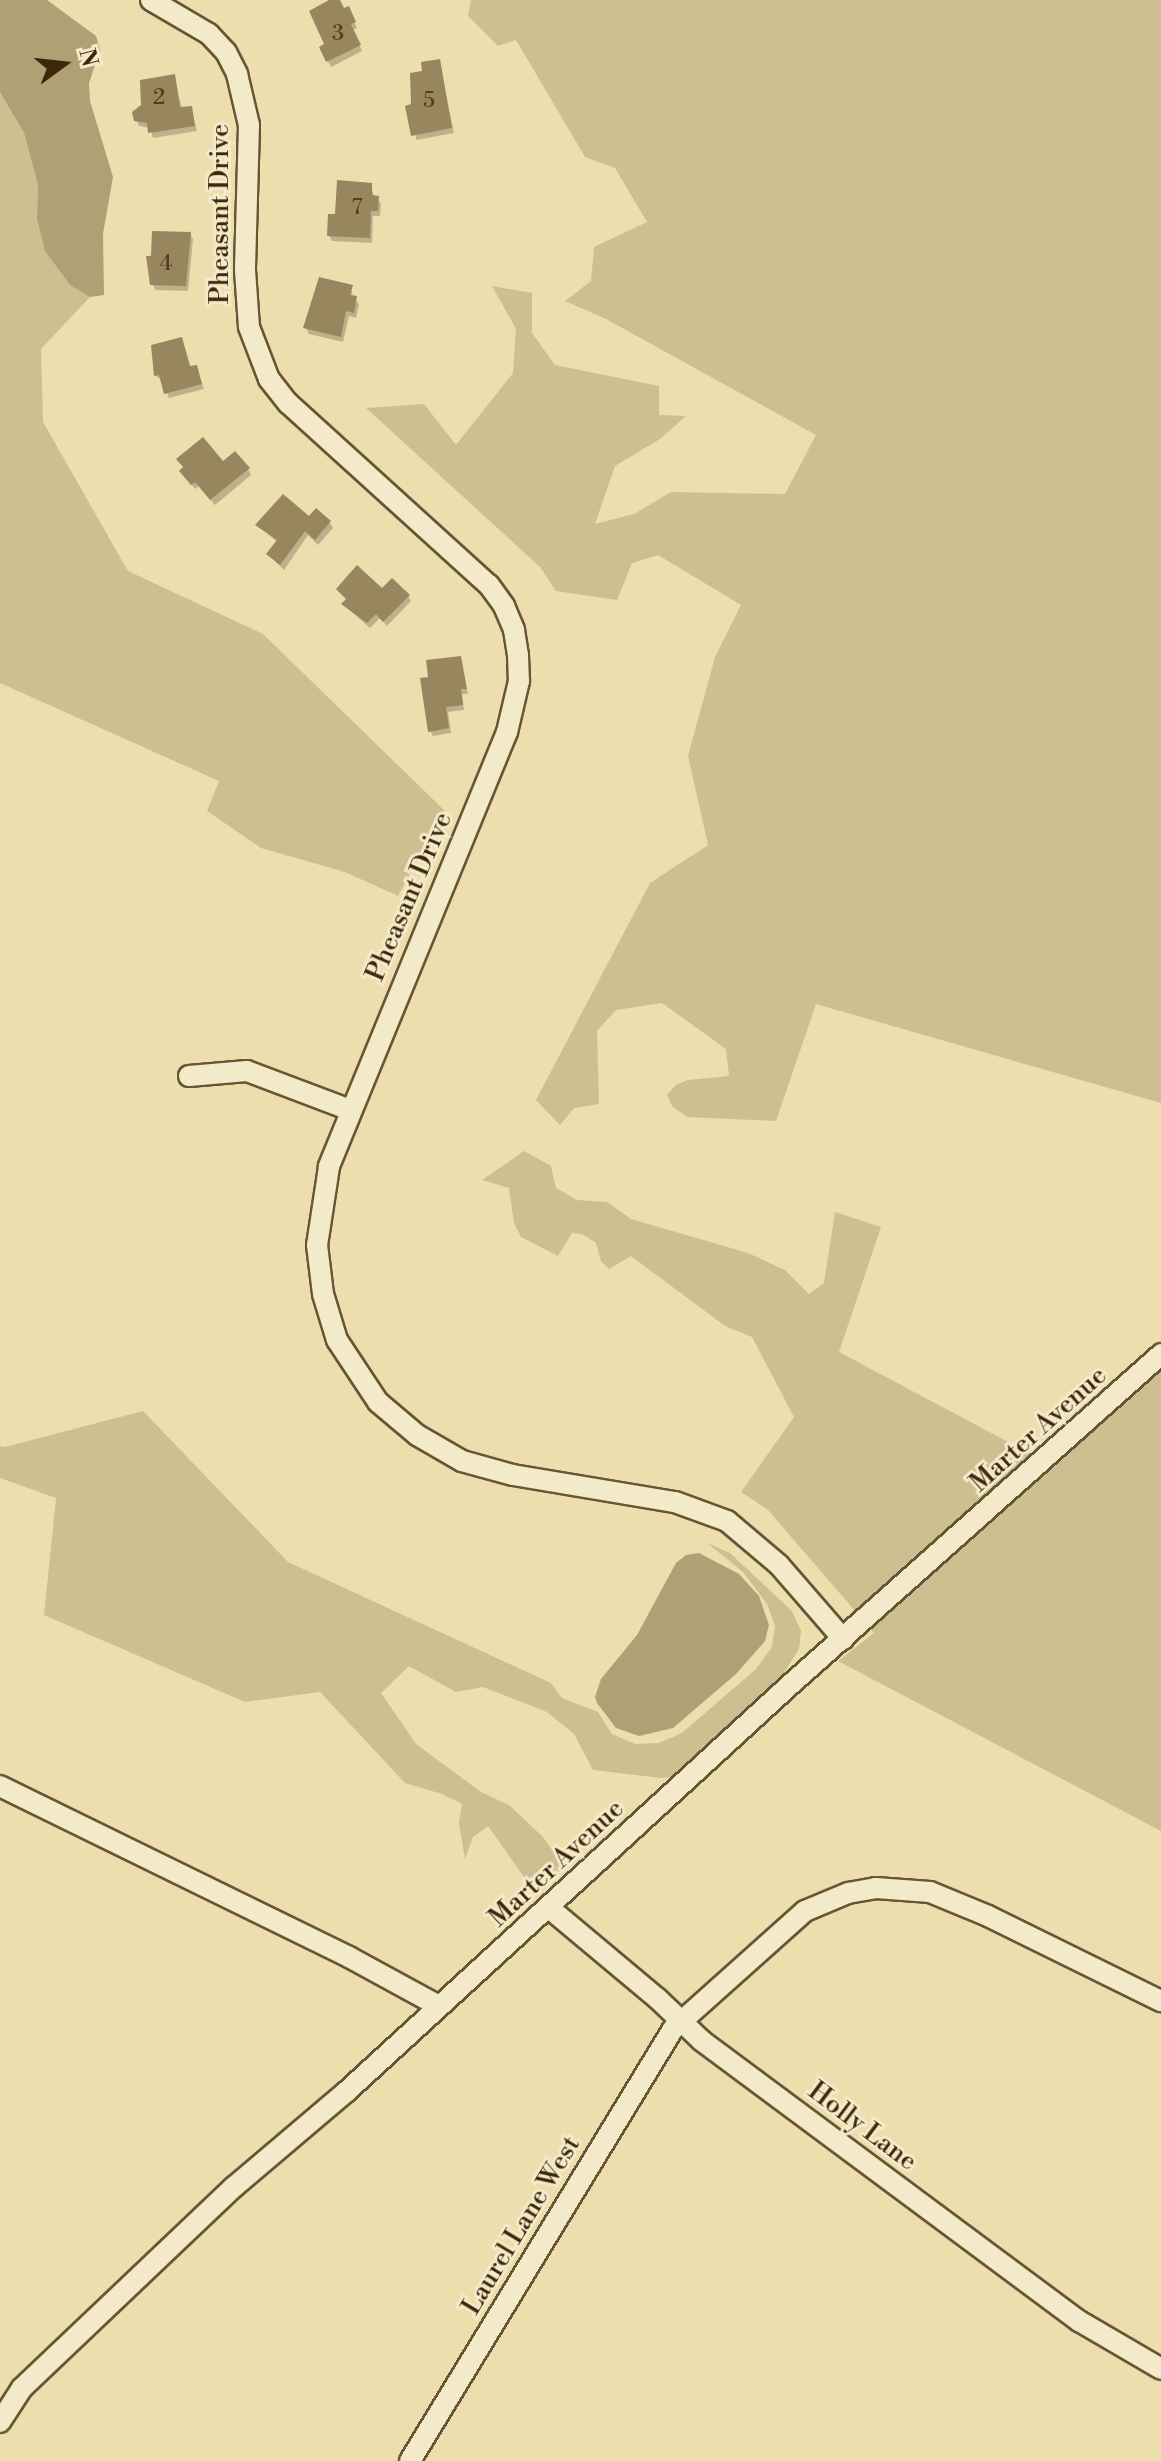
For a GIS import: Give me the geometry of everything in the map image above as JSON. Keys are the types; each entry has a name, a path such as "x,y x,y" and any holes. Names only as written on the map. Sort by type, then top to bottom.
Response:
{"street":[{"name":"Pheasant Drive","path":"151,0 209,34 226,52 237,74 249,125 245,270 249,327 269,379 288,403 467,562 504,606 514,630 519,681 507,732 350,1110 322,1193 318,1232 320,1270 337,1340 378,1402 439,1449 487,1469 675,1502 727,1521 779,1565 843,1639"},
{"path":"189,1076 247,1071 350,1110"},
{"name":"Marter Avenue","path":"0,2422 22,2388 234,2187 1161,1354"},
{"path":"0,1786 349,1957 439,2006"},
{"name":"Laurel Lane West","path":"410,2461 673,2029 805,1911 848,1893 876,1888 930,1892 959,1902 1161,2001"},
{"name":"Holly Lane","path":"548,1907 702,2041 1079,2321 1161,2369"}],"shaded area":[{"path":"0,0 47,0 96,36 100,50 89,83 90,101 113,177 103,234 104,295 90,297 71,286 45,251 37,219 38,185 24,133 0,92"},
{"path":"471,0 1161,0 1161,1103 816,1004 776,1121 687,1117 672,1106 667,1095 676,1085 688,1080 729,1076 726,1049 662,1003 616,1010 597,1031 599,1104 574,1108 560,1125 536,1100 650,883 708,845 688,756 715,657 741,605 658,555 632,563 617,600 556,591 540,567 366,408 424,404 456,445 513,373 516,329 492,286 532,293 532,333 555,365 659,386 659,415 686,416 660,439 615,466 595,524 634,514 671,492 785,494 816,435 606,319 565,301 591,281 594,247 647,222 615,168 585,157 516,40 498,46 468,16"},
{"path":"0,92 24,133 38,185 37,219 71,286 90,297 41,349 43,422 128,571 263,634 444,810 398,896 345,872 261,848 207,811 219,781 0,683"},
{"path":"524,1151 551,1166 556,1188 577,1200 607,1202 631,1219 748,1253 785,1270 809,1294 824,1283 835,1212 881,1227 839,1352 1044,1461 1161,1357 1161,1831 838,1661 874,1633 768,1510 741,1492 794,1417 752,1337 725,1326 631,1256 609,1269 601,1261 596,1243 582,1234 572,1233 558,1256 521,1237 514,1223 509,1188 482,1180"},
{"path":"143,1411 288,1562 551,1683 562,1698 598,1712 612,1734 635,1744 659,1743 682,1733 756,1669 772,1647 775,1626 767,1604 743,1572 707,1543 730,1553 792,1611 801,1631 799,1649 782,1676 673,1777 661,1778 593,1770 574,1734 547,1712 483,1687 456,1692 409,1666 381,1693 416,1744 481,1792 509,1805 543,1837 564,1866 534,1891 488,1826 473,1837 465,1859 459,1823 462,1804 442,1794 405,1783 320,1692 245,1702 44,1615 56,1498 0,1478 0,1446"},
{"path":"699,1553 739,1574 759,1596 769,1625 765,1641 736,1674 673,1728 639,1736 616,1728 595,1697 601,1679 637,1635 676,1563 686,1555"}],"building":[{"path":"329,0 340,0 344,8 349,6 356,22 351,24 361,45 326,62 319,47 324,44 309,11"},
{"path":"440,59 452,128 411,136 405,106 411,104 410,73 422,71 421,62"},
{"path":"175,74 180,107 192,106 195,126 148,133 147,123 134,121 132,112 141,105 140,80"},
{"path":"337,180 372,183 372,195 379,196 378,211 371,211 370,238 327,236 328,214 335,214"},
{"path":"152,231 191,232 186,286 150,285 146,256 151,256"},
{"path":"319,277 353,285 350,295 357,296 354,313 346,311 341,337 303,328"},
{"path":"182,337 190,366 197,365 202,384 164,394 159,375 154,376 151,345"},
{"path":"203,437 223,461 235,451 250,468 210,500 195,482 191,485 179,471 183,467 176,459"},
{"path":"283,494 309,516 316,508 331,521 315,540 305,531 280,565 266,554 277,540 255,525"},
{"path":"357,565 382,588 392,578 410,595 383,622 376,614 367,623 341,604 346,599 336,589"},
{"path":"461,656 467,689 461,689 463,705 446,707 449,728 428,732 420,678 428,677 426,660"}]}
